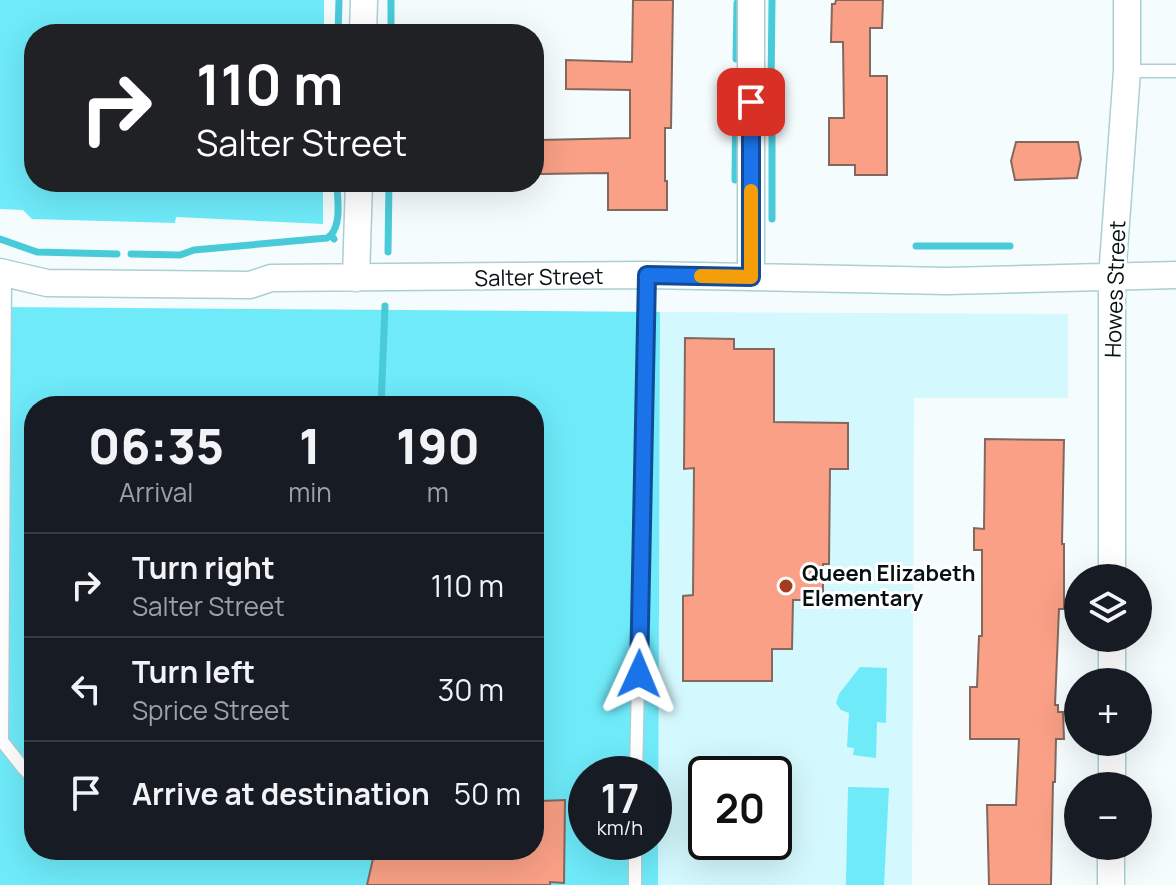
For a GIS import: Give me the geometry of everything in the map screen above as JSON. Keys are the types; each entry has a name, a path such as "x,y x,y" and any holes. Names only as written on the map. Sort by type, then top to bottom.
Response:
{"street":[{"path":"363,24 364,0"},
{"path":"751,0 751,277"},
{"name":"Howes Street","path":"1112,564 1112,278 1127,71 1127,0"},
{"path":"356,278 359,192"},
{"name":"Salter Street","path":"2,272 47,283 250,285 271,278 647,275 947,281 1176,275"},
{"path":"1111,860 1111,885"}],"lane":[{"path":"1127,71 1176,71"},
{"path":"2,272 2,741 24,769"},
{"path":"636,756 647,275"},
{"path":"635,860 635,885"}],"shaded area":[{"path":"0,0 324,0 324,24 24,24 24,192 323,192 323,224 176,217 175,223 32,219 23,210 0,209"},
{"path":"0,307 660,312 658,756 568,756 568,860 658,860 658,885 0,885"},
{"name":"Queen Elizabeth Elementary","path":"660,312 1068,314 1068,398 914,398 912,885 658,885 658,860 672,860 672,756 658,756"},
{"path":"860,667 887,668 886,723 877,722 876,758 853,755 854,748 847,747 849,713 841,710 836,703 839,694"},
{"path":"848,787 889,788 884,885 846,885"}],"building":[{"path":"633,0 673,0 671,128 665,128 667,210 608,210 608,173 544,174 544,140 630,138 630,90 566,89 566,60 632,62"},
{"path":"836,0 883,0 882,28 870,28 870,76 887,76 887,175 855,175 855,165 829,165 829,118 844,118 843,42 831,42 832,4"},
{"path":"1016,142 1078,142 1081,159 1077,178 1015,180 1011,161"},
{"path":"685,338 734,339 734,349 774,349 774,422 848,423 848,469 830,469 829,564 823,564 823,600 793,600 792,649 772,649 772,681 683,681 683,596 693,595 694,468 684,469"},
{"path":"985,439 1064,440 1064,609 1059,609 1055,705 1058,705 1058,712 1063,712 1064,739 1056,739 1051,885 989,885 987,805 1016,805 1019,739 970,739 970,687 977,687 979,636 982,636 982,550 974,550 974,528 984,529"},
{"path":"565,800 564,883 367,885 373,860 544,860 544,801"}],"waterway":[{"path":"338,24 339,0"},
{"path":"391,0 391,24"},
{"path":"771,87 772,0"},
{"path":"736,59 737,3"},
{"path":"735,180 736,83"},
{"path":"772,115 772,219"},
{"path":"331,235 338,217 337,192"},
{"path":"388,252 389,192"},
{"path":"131,254 180,255 194,250 327,238 331,235 334,239"},
{"path":"0,239 37,252 117,254"},
{"path":"916,246 1010,246"},
{"path":"381,396 385,306"}],"slow traffic":[{"path":"701,276 751,277 751,191"}],"place":[{"name":"Queen Elizabeth Elementary","path":"786,586"}],"route":[{"path":"639,674 647,275 751,277 751,102"}]}
